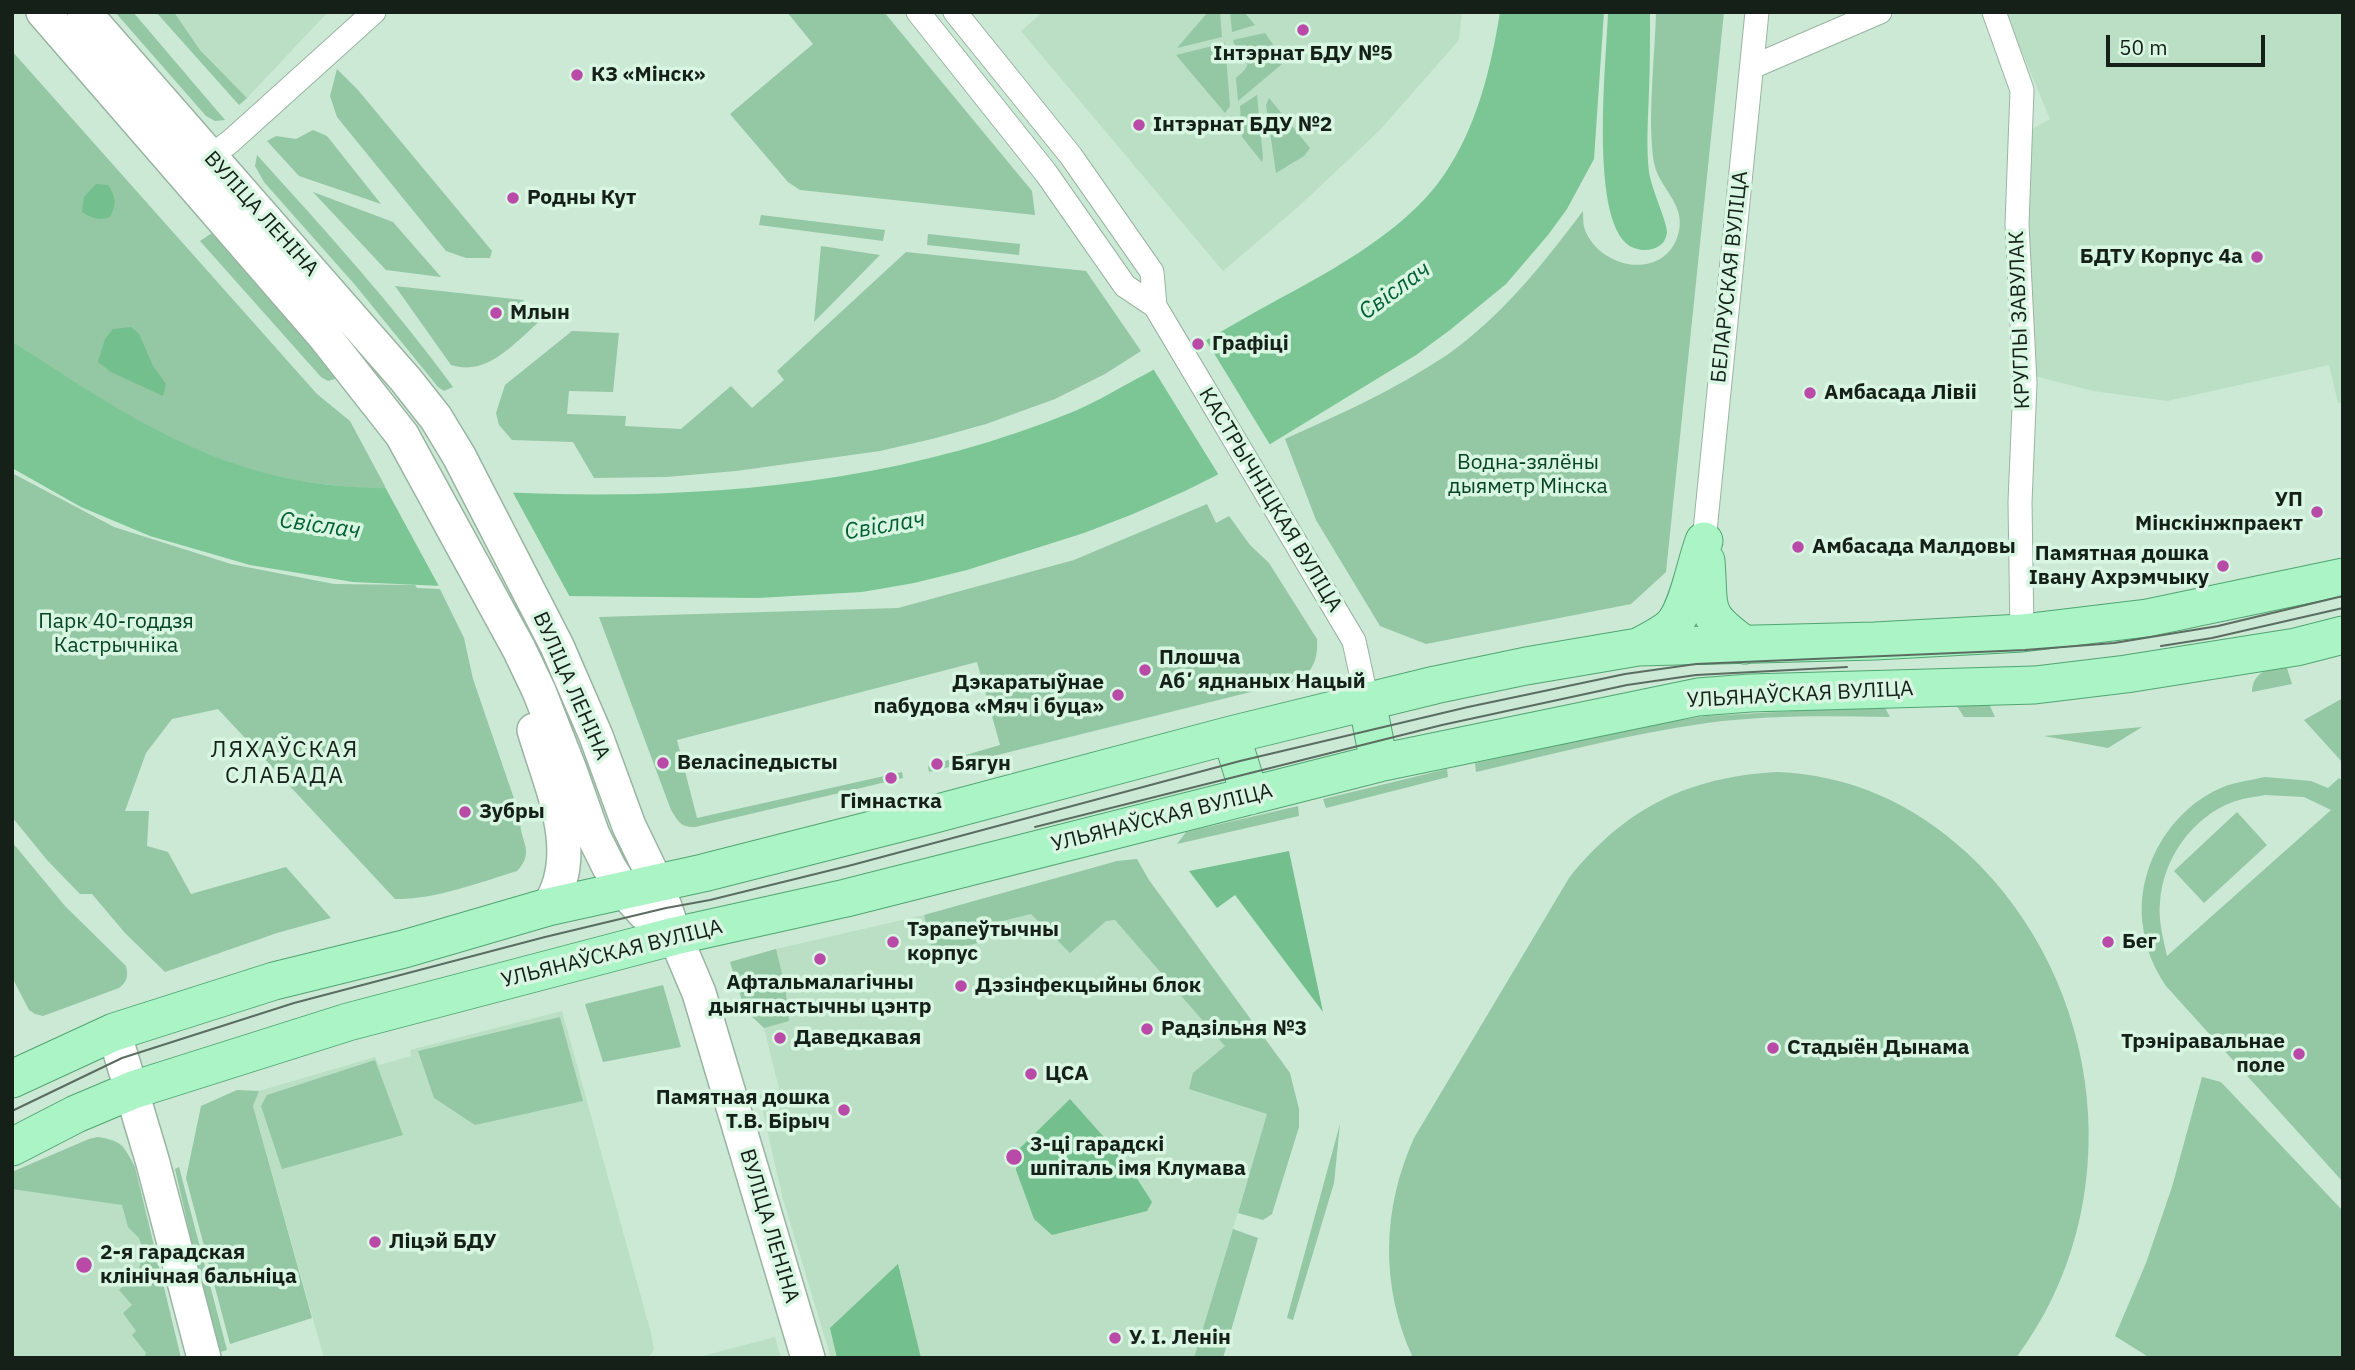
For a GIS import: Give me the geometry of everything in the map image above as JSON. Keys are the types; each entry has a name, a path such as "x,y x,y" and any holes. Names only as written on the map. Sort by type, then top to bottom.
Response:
{"main road":[{"name":"ВУЛІЦА ЛЕНІНА","path":"43,12 281,286 376,400 414,455 516,644"},
{"name":"ВУЛІЦА ЛЕНІНА","path":"84,12 355,320 436,418 459,456 557,646 596,736 629,826 640,888 675,936 699,993 808,1358"},
{"name":"ВУЛІЦА ЛЕНІНА","path":"281,286 314,303 411,425 419,427 436,418"},
{"path":"1704,541 1708,609 1724,630 1745,645"},
{"path":"1638,647 1662,633 1679,617 1704,541"},
{"path":"12,1079 114,1032 274,981 548,907 640,888 927,817 1231,735 1515,668 1638,647 1875,641 2022,632 2147,618 2343,578"},
{"path":"2022,632 2035,685"},
{"name":"УЛЬЯНАЎСКАЯ ВУЛІЦА","path":"12,1147 76,1114 133,1090 348,1022 675,936 846,898 1379,763 1698,697 1763,692 2035,685 2126,674 2296,647 2343,635"},
{"path":"516,644 608,867 640,888"},
{"path":"516,644 531,720 565,842 561,878 556,895 548,907"},
{"path":"1367,701 1379,763"},
{"path":"1231,735 1250,796"},
{"path":"114,1032 133,1090 204,1358"}],"street":[{"path":"210,157 374,12"},
{"name":"КАСТРЫЧНІЦКАЯ ВУЛІЦА","path":"918,12 1046,173 1125,286 1155,306"},
{"name":"КАСТРЫЧНІЦКАЯ ВУЛІЦА","path":"955,12 1071,156 1152,272 1155,306 1354,641 1367,701"},
{"name":"БЕЛАРУСКАЯ ВУЛІЦА","path":"1704,541 1757,12"},
{"path":"1752,67 1880,12"},
{"name":"КРУГЛЫ ЗАВУЛАК","path":"1994,12 2022,90 2017,223 2025,383 2020,502 2022,632"}],"shaded area":[{"path":"174,12 328,12 247,98 200,50"},
{"path":"1043,12 1462,12 1459,40 1379,131 1298,207 1223,271 1021,31"},
{"path":"2005,12 2343,12 2343,403 2338,403 2329,365 2167,401 2093,391 2035,376 2027,229 2029,131 2050,119"},
{"path":"96,184 108,185 113,193 115,204 110,217 96,218 82,212 84,197"},
{"path":"131,327 139,334 153,366 166,384 163,396 111,372 98,362 105,339 113,329"},
{"path":"1289,851 1323,1012 1235,895 1217,908 1189,871"},
{"name":"3-ці гарадскі шпіталь імя Клумава","path":"1107,890 1283,1062 1194,1358 831,1358 783,1199 759,1095 779,1089 764,1028 745,1010 730,962 924,915 928,930"},
{"path":"562,1011 654,1350 648,1358 324,1358 253,1106 259,1091 375,1057 379,1065 411,1056 410,1050"},
{"path":"1070,1099 1127,1163 1152,1202 1147,1211 1052,1235 1034,1219 1016,1170 1020,1148"},
{"name":"2-я гарадская клінічная бальніца","path":"98,1137 123,1145 179,1358 12,1358 12,1172"},
{"path":"898,1264 921,1358 837,1358 830,1328"},
{"path":"775,1337 781,1358 695,1358"}],"green space":[{"path":"115,12 133,12 225,120 215,121 206,116"},
{"path":"156,12 174,12 200,50 247,98 239,105"},
{"path":"787,12 884,12 1032,191 1035,215 800,190 788,182 730,114 813,44"},
{"path":"1208,12 1220,12 1222,37 1177,48"},
{"path":"1230,12 1244,12 1255,25 1232,32"},
{"name":"Водна-зялёны дыяметр Мінска","path":"1656,12 1724,12 1666,572 1631,604 1426,644 1380,626 1316,520 1285,439 1388,390 1467,340 1521,288 1583,211 1584,227 1592,242 1603,253 1617,261 1633,265 1648,264 1661,258 1672,247 1680,221 1675,204 1657,172 1652,146 1651,108"},
{"path":"1265,33 1283,59 1282,64 1238,101 1236,78 1244,71 1248,62 1233,40"},
{"path":"1225,43 1230,106 1225,113 1176,55"},
{"path":"12,51 317,394 350,421 387,490 288,479 200,451 110,406 12,341"},
{"path":"337,69 358,90 492,251 490,258 466,258 446,251 337,117 330,96"},
{"path":"1257,95 1262,162 1242,137 1240,106"},
{"path":"1269,98 1310,148 1304,156 1276,173 1266,105"},
{"path":"313,130 327,136 381,204 299,176 267,141 276,136 296,139"},
{"path":"257,155 383,297 453,387 444,391 438,387 356,286 264,182 255,166"},
{"path":"313,192 393,222 441,277 386,270"},
{"path":"761,215 885,230 883,241 759,225"},
{"path":"212,233 338,378 328,381 321,377 200,241"},
{"path":"928,234 1020,244 1019,255 927,245"},
{"path":"821,246 880,255 814,322"},
{"path":"906,252 1086,271 1141,351 1105,374 1055,399 986,424 880,451 736,471 666,477 594,478 573,442 512,440 499,425 496,413 505,385 572,331 619,333 613,392 569,391 567,414 626,416 625,426 681,429 731,386 752,408 784,380 777,371"},
{"path":"395,286 523,300 541,320 511,347 489,362 477,366 451,365"},
{"name":"Парк 40-годдзя Кастрычніка","path":"12,473 114,527 231,564 334,584 415,585 417,588 440,589 464,638 473,679 521,819 526,851 523,864 517,871 473,885 425,897 395,899 218,709 172,719 146,753 125,811 149,811 147,846 168,852 191,894 286,867 331,918 277,933 165,972 125,933 92,894 80,894 47,860 12,817"},
{"name":"Плошча Абʼяднаных Нацый","path":"1207,504 1216,523 1229,516 1250,545 1269,563 1317,639 1314,663 1299,680 929,772 928,766 1000,745 977,662 677,740 697,818 902,772 903,778 695,827 683,825 671,810 599,617 898,608 1074,560"},
{"path":"2286,665 2292,684 2252,692 2255,679 2259,675"},
{"path":"2343,698 2343,763 2304,720"},
{"path":"1955,703 1989,704 1995,717 1964,717"},
{"path":"1884,706 1890,717 1776,717 1707,723 1620,739 1476,772 1475,763 1645,726 1706,716"},
{"path":"2142,727 2108,748 2044,736"},
{"path":"1447,769 1448,777 1326,808 1323,799"},
{"name":"Стадыён Дынама","path":"1777,772 1804,774 1855,786 1902,806 1925,820 1967,853 2014,905 2049,965 2074,1029 2087,1096 2088,1165 2076,1233 2053,1298 2016,1358 1413,1358 1402,1331 1390,1275 1391,1220 1403,1165 1414,1138 1569,878 1613,833 1636,815 1661,801 1687,789 1715,781"},
{"name":"Трэніравальнае поле","path":"2265,777 2311,781 2328,788 2339,778 2343,781 2343,1182 2166,986 2151,958 2144,934 2142,905 2145,883 2160,843 2172,826 2204,797 2228,785","holes":["2265,795 2304,797 2331,810 2167,956 2160,916 2162,886 2174,855 2193,829 2218,809 2237,801"]},
{"path":"1298,806 1299,816 1177,844 1186,832"},
{"path":"2237,812 2267,845 2204,903 2174,871"},
{"path":"12,842 65,906 126,966 127,978 119,988 43,1016 29,1010 12,977"},
{"path":"1137,859 1149,880 1290,1073 1299,1109 1299,1127 1272,1214 1263,1220 1238,1213 1267,1114 1189,1089 1193,1073 1225,1046 1115,920 1106,921 1070,953 1031,914 986,925 986,941 933,954 924,915 1117,861"},
{"path":"776,949 785,986 789,1021 764,1028 745,1010 730,962"},
{"path":"663,985 681,1047 603,1062 585,1004"},
{"path":"560,1017 583,1101 475,1125 434,1098 418,1051"},
{"path":"375,1060 403,1135 282,1169 261,1106 267,1095"},
{"path":"2202,1077 2221,1082 2343,1211 2343,1358 2150,1358 2115,1336 2146,1263 2172,1187"},
{"path":"237,1090 259,1091 253,1106 312,1318 230,1344 186,1178 201,1106"},
{"path":"1340,1124 1334,1183 1293,1320 1287,1318"},
{"path":"98,1137 112,1140 121,1146 135,1167 181,1358 144,1358 146,1353 132,1335 136,1331 123,1313 132,1305 119,1290 137,1274 144,1253 139,1238 128,1227 122,1205 12,1189 12,1172"},
{"path":"179,1167 227,1350 217,1353 175,1169"},
{"path":"1233,1229 1258,1238 1223,1358 1194,1358"}],"water":[{"name":"Свіслач","path":"1500,12 1604,12 1594,159 1567,209 1506,284 1416,355 1231,468 1133,514 1084,533 967,570 862,592 758,598 566,596 509,589 353,582 250,565 150,536 81,507 12,468 12,341 108,403 174,439 244,467 281,477 330,485 555,494 707,491 857,473 931,458 1003,437 1075,411 1144,375 1333,269 1383,236 1406,217 1427,197 1456,157 1481,96"},
{"path":"1608,12 1650,12 1648,162 1650,179 1667,233 1662,243 1650,250 1634,248 1619,235 1610,210 1603,140"}],"pier":[{"path":"1204,337 1272,448 1220,477 1152,367"},
{"path":"459,486 511,489 571,599 441,590 385,487"}],"tram line":[{"path":"12,1111 122,1058 294,1003 545,937 852,865 1240,761 1468,707 1625,674 1696,664 2025,650 2114,643 2218,626 2343,596"},
{"path":"2161,646 2212,638 2343,608"},
{"path":"1035,827 1442,725 1627,685 1696,675 1847,667"}],"place":[{"name":"Інтэрнат БДУ №5","path":"1303,30"},
{"name":"КЗ «Мінск»","path":"577,75"},
{"name":"Інтэрнат БДУ №2","path":"1139,125"},
{"name":"Родны Кут","path":"513,198"},
{"name":"БДТУ Корпус 4а","path":"2257,257"},
{"name":"Млын","path":"496,313"},
{"name":"Графіці","path":"1198,344"},
{"name":"Амбасада Лівіі","path":"1810,393"},
{"name":"УП Мінскінжпраект","path":"2317,512"},
{"name":"Амбасада Малдовы","path":"1798,547"},
{"name":"Памятная дошка Івану Ахрэмчыку","path":"2223,566"},
{"name":"Плошча Абʼяднаных Нацый","path":"1145,670"},
{"name":"Дэкаратыўнае пабудова «Мяч і буца»","path":"1118,695"},
{"name":"Веласіпедысты","path":"663,763"},
{"name":"Бягун","path":"937,764"},
{"name":"Гімнастка","path":"891,778"},
{"name":"Зубры","path":"465,812"},
{"name":"Тэрапеўтычны корпус","path":"893,942"},
{"name":"Бег","path":"2108,942"},
{"name":"Афтальмалагічны дыягнастычны цэнтр","path":"820,959"},
{"name":"Дэзінфекцыйны блок","path":"961,986"},
{"name":"Радзільня №3","path":"1147,1029"},
{"name":"Даведкавая","path":"780,1038"},
{"name":"Стадыён Дынама","path":"1773,1048"},
{"name":"Трэніравальнае поле","path":"2299,1054"},
{"name":"ЦСА","path":"1031,1074"},
{"name":"Памятная дошка Т.В. Бірыч","path":"844,1110"},
{"name":"3-ці гарадскі шпіталь імя Клумава","path":"1014,1157"},
{"name":"Ліцэй БДУ","path":"375,1242"},
{"name":"2-я гарадская клінічная бальніца","path":"84,1265"},
{"name":"У. І. Ленін","path":"1115,1338"}],"district":[{"name":"ЛЯХАЎСКАЯ СЛАБАДА","path":"285,763"}]}
